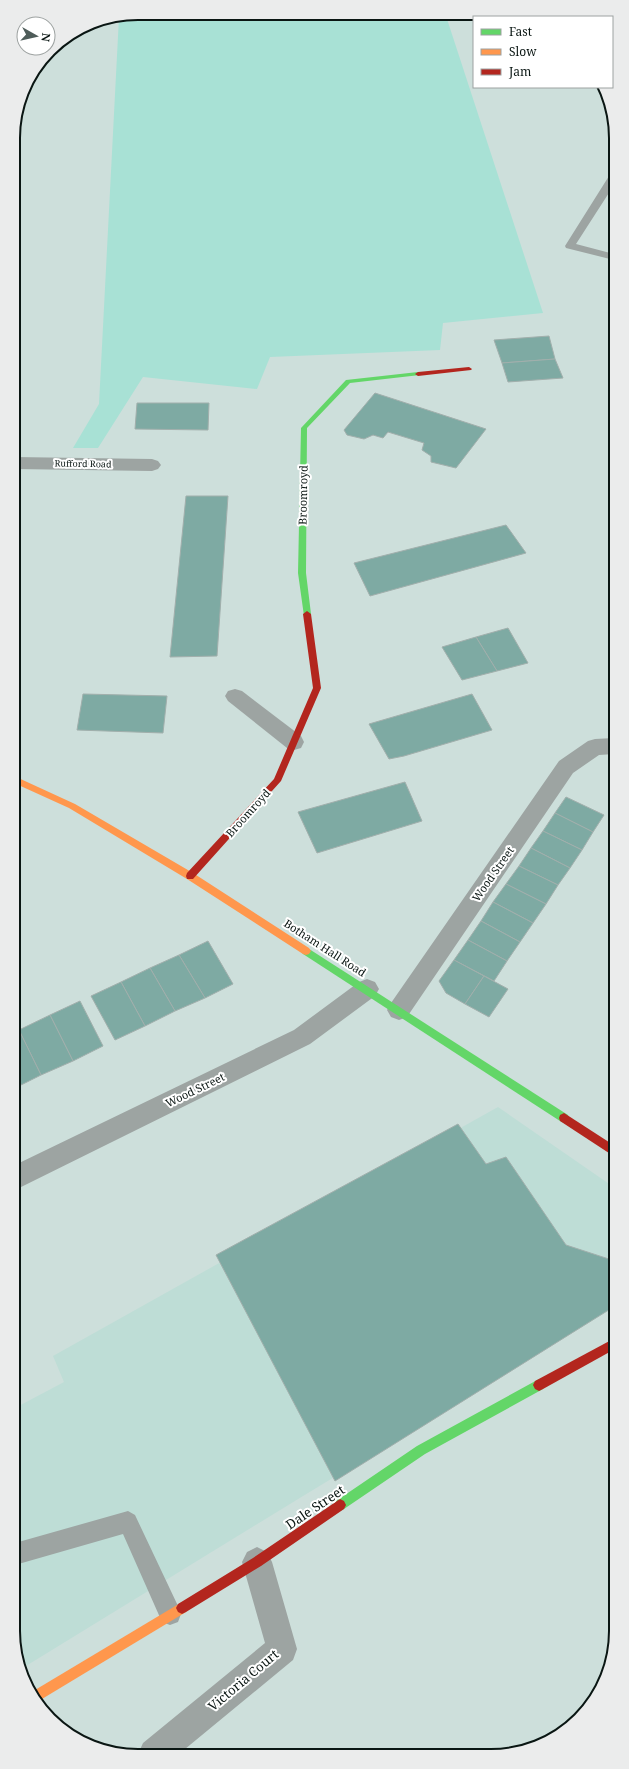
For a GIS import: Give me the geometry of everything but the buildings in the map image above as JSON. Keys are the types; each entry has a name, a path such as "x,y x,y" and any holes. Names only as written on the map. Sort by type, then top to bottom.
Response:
{"street":[{"name":"Broomroyd","path":"190,876 277,781 317,688 302,573 304,428 348,381 469,369"},
{"name":"Rufford Road","path":"20,463 152,465"},
{"path":"235,696 294,742"},
{"name":"Wood Street","path":"400,1010 566,767 605,746"},
{"name":"Botham Hall Road","path":"20,782 72,806 190,876 400,1010 609,1148"},
{"name":"Wood Street","path":"20,1176 302,1037 367,990"},
{"name":"Dale Street","path":"39,1694 257,1562 421,1450 609,1346"},
{"name":"Victoria Court","path":"160,1749 282,1648 257,1562"}],"lane":[{"path":"609,184 570,246 609,256"},
{"path":"20,1553 128,1522 170,1614"}],"shaded area":[{"path":"498,1107 609,1184 609,1311 25,1666 20,1639 20,1405 64,1382 53,1356"}],"green space":[{"path":"138,20 447,20 543,313 443,323 440,350 270,357 257,389 143,377 98,448 73,448 99,404 119,21"}],"traffic: fast":[{"path":"307,614 302,573 304,428 348,381 418,374"},
{"path":"306,951 564,1118"},
{"path":"340,1505 421,1450 539,1385"}],"traffic: slow":[{"path":"20,782 72,806 190,876 306,951"},
{"path":"39,1695 182,1608"}],"traffic: jam":[{"path":"418,374 469,369"},
{"path":"190,876 277,781 317,688 307,614"},
{"path":"564,1118 609,1148"},
{"path":"539,1385 609,1346"},
{"path":"182,1608 257,1562 340,1505"}]}
